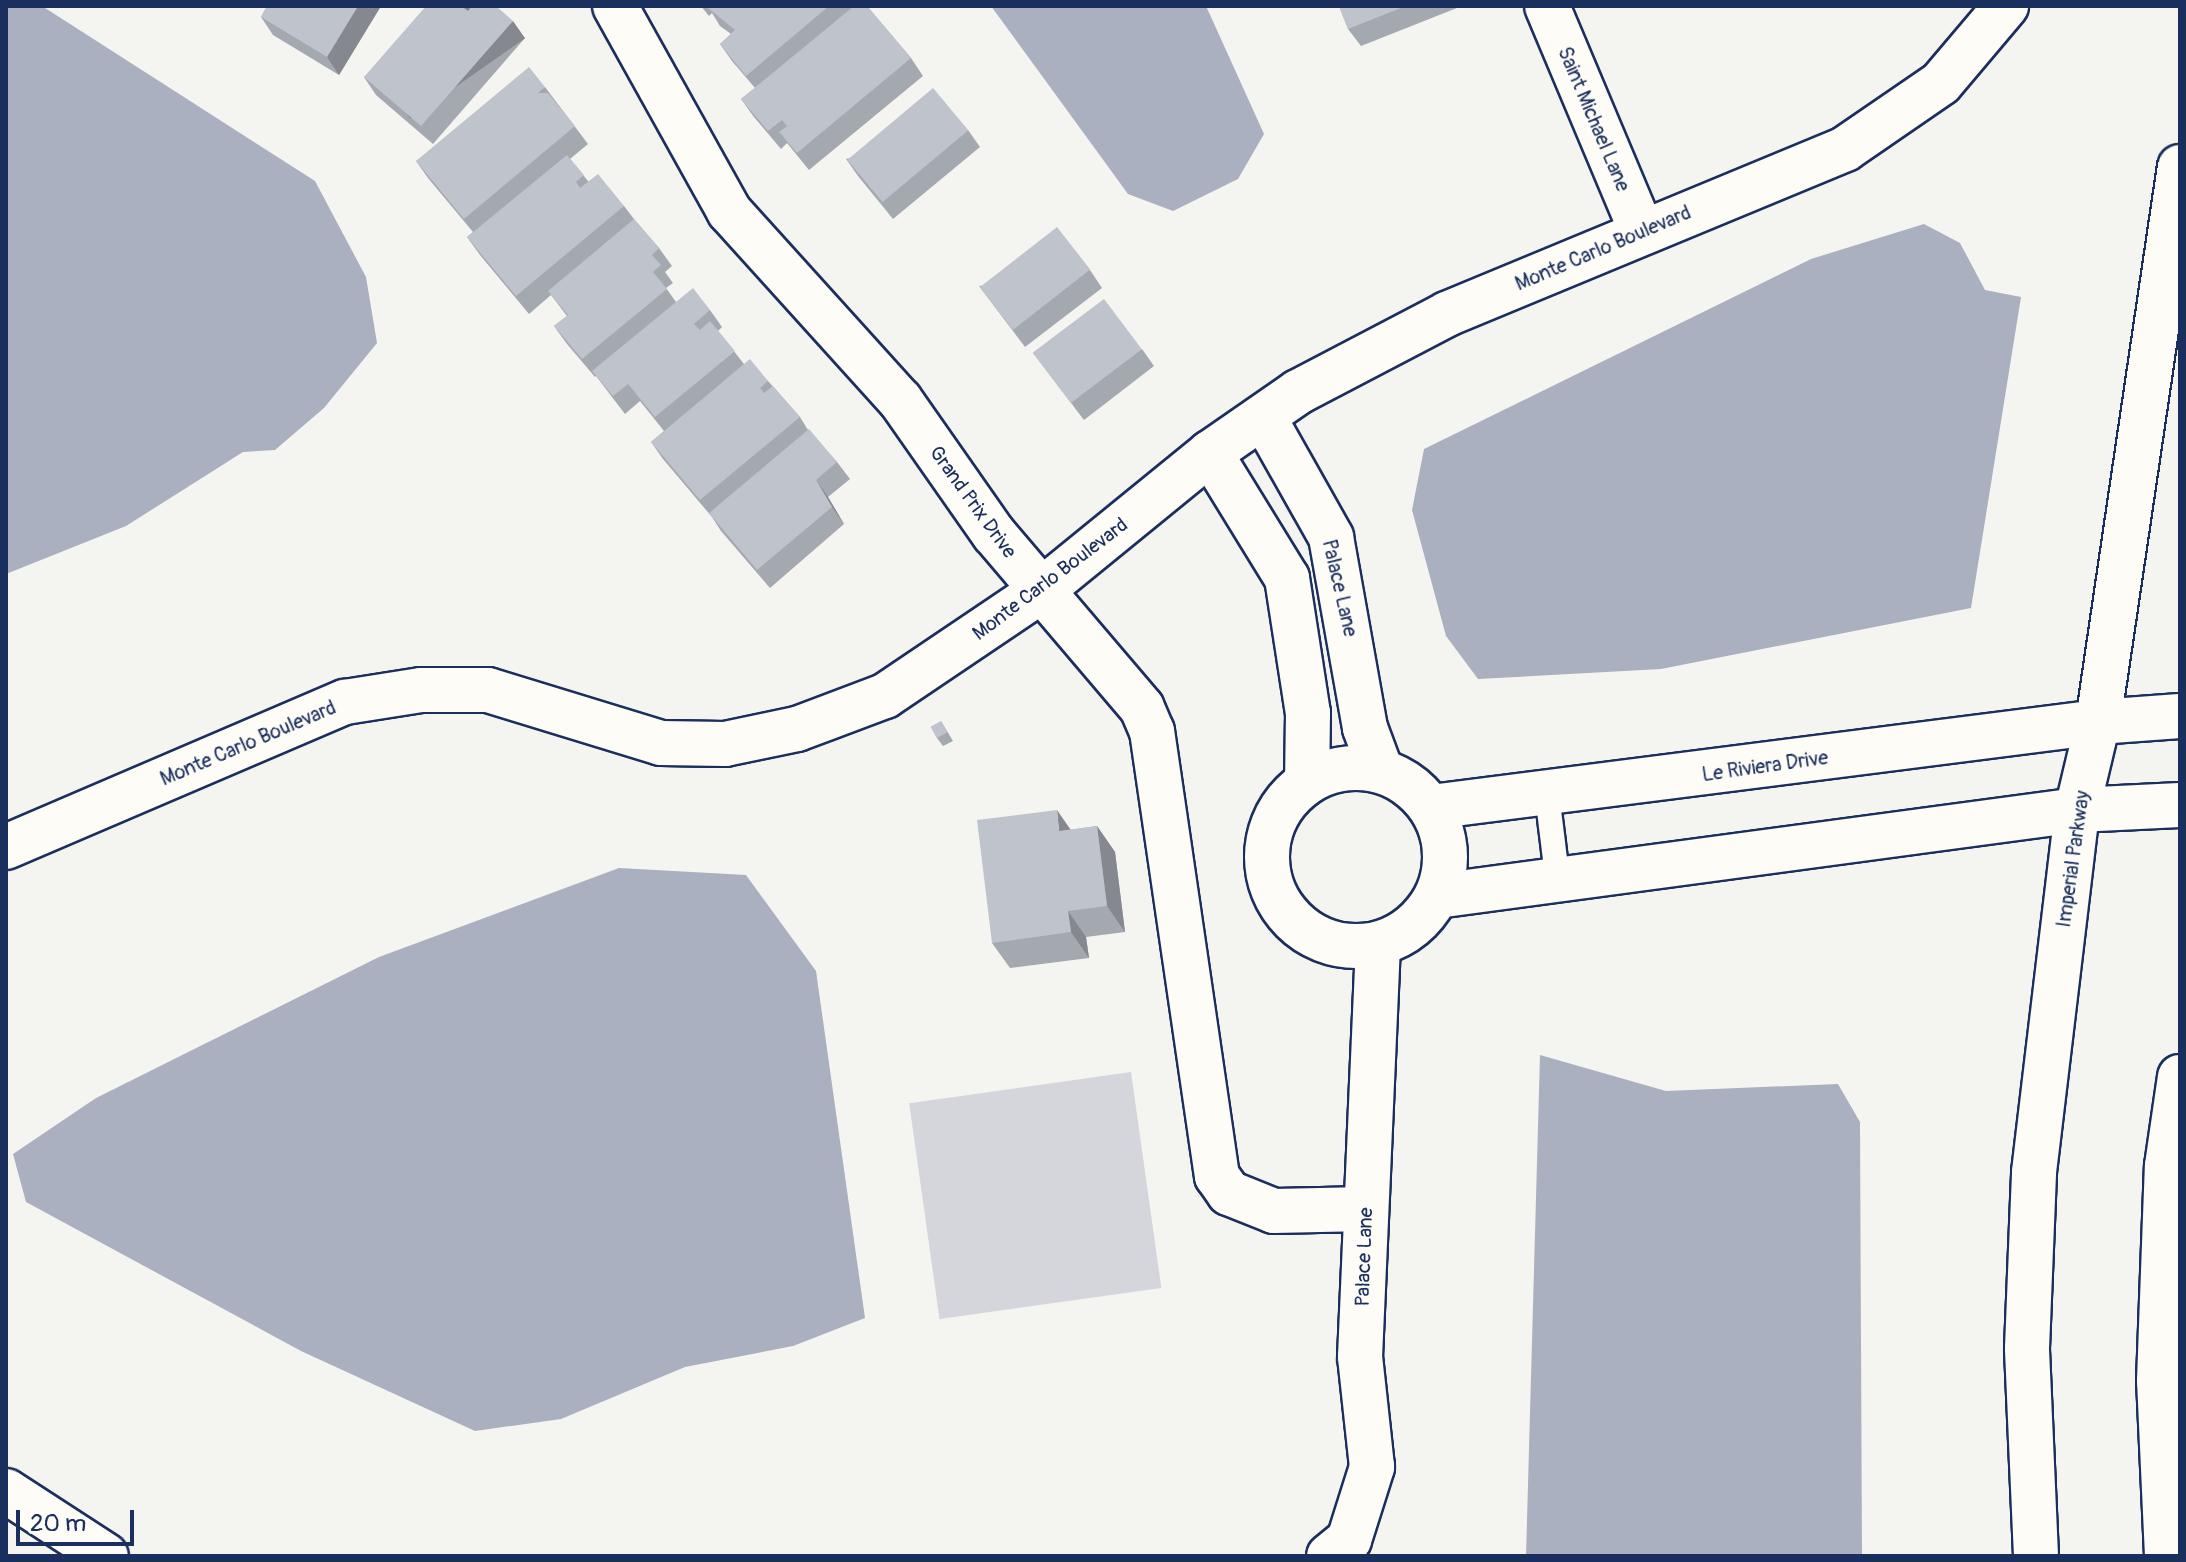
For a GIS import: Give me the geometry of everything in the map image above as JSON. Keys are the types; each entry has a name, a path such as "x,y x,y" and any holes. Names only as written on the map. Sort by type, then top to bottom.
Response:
{"street":[{"name":"Grand Prix Drive","path":"615,6 729,211 900,400 1042,590 1119,678 1152,731 1217,1176 1229,1193 1274,1211 1366,1209"},
{"name":"Saint Michael Lane","path":"1547,6 1642,232"},
{"name":"Monte Carlo Boulevard","path":"6,847 345,702 421,690 488,690 661,743 725,744 797,729 885,696 1042,590 1210,453 1298,392 1447,314 1891,123 1941,83 2006,6"},
{"name":"Imperial Parkway","path":"2036,1556 2027,1348 2034,1172 2077,810 2098,722 2180,167"},
{"name":"Palace Lane","path":"1264,418 1331,537 1365,728 1381,771"},
{"path":"1210,453 1287,578 1308,713 1307,782"},
{"name":"Le Riviera Drive","path":"1431,807 2098,722 2180,716"},
{"path":"1356,767 1381,771 1431,807 1445,866 1437,896 1422,918 1378,944 1322,940 1279,905 1266,852 1272,825 1307,782 1356,767"},
{"path":"1437,896 1557,875 2077,810 2180,805"},
{"name":"Palace Lane","path":"1329,1556 1349,1540 1372,1467 1360,1357 1378,944"},
{"path":"2167,1556 2159,1381 2167,1166 2180,1077"},
{"path":"6,1491 106,1556"}],"lane":[{"path":"1547,794 1557,875"}],"shaded area":[{"path":"1131,1072 1161,1288 940,1319 909,1103"}],"water":[{"path":"6,6 42,6 315,181 366,277 377,343 324,408 275,450 243,452 126,526 6,574"},
{"path":"991,6 1206,6 1264,134 1238,179 1173,211 1128,194"},
{"path":"1924,224 1960,243 1985,290 2021,297 1971,608 1661,669 1478,679 1446,636 1412,510 1424,449 1811,259"},
{"path":"619,868 746,875 816,971 865,1318 793,1346 685,1367 561,1419 475,1431 301,1351 26,1202 13,1154 96,1098 379,957"},
{"path":"1540,1055 1666,1091 1838,1084 1860,1122 1862,1556 1526,1556"}],"building":[{"path":"267,6 358,6 327,57 261,17"},
{"path":"426,6 461,6 468,11 472,6 496,6 513,21 421,126 364,77"},
{"path":"829,6 746,76 720,44 735,30 708,8"},
{"path":"854,6 867,6 911,58 797,153 779,132 787,126 782,120 768,131 741,99"},
{"path":"1339,6 1406,6 1348,29"},
{"path":"529,67 545,87 538,93 548,93 575,126 464,219 416,161"},
{"path":"933,88 968,130 883,202 847,160"},
{"path":"567,155 584,175 576,182 580,188 598,174 624,206 516,296 467,237"},
{"path":"634,219 659,248 652,255 661,265 653,272 667,289 582,359 554,326 568,315 548,291"},
{"path":"1057,227 1090,270 1013,330 980,287"},
{"path":"693,288 710,310 694,324 700,330 710,321 735,351 655,417 628,384 613,396 592,371"},
{"path":"1104,299 1142,349 1071,403 1033,353"},
{"path":"750,359 768,381 760,388 764,393 773,386 800,417 700,500 651,442"},
{"path":"809,429 837,462 816,480 832,507 757,570 709,513"},
{"path":"941,721 947,732 937,738 931,727"},
{"path":"1057,810 1059,831 1097,826 1107,906 1068,911 1071,932 992,943 977,820"}]}
